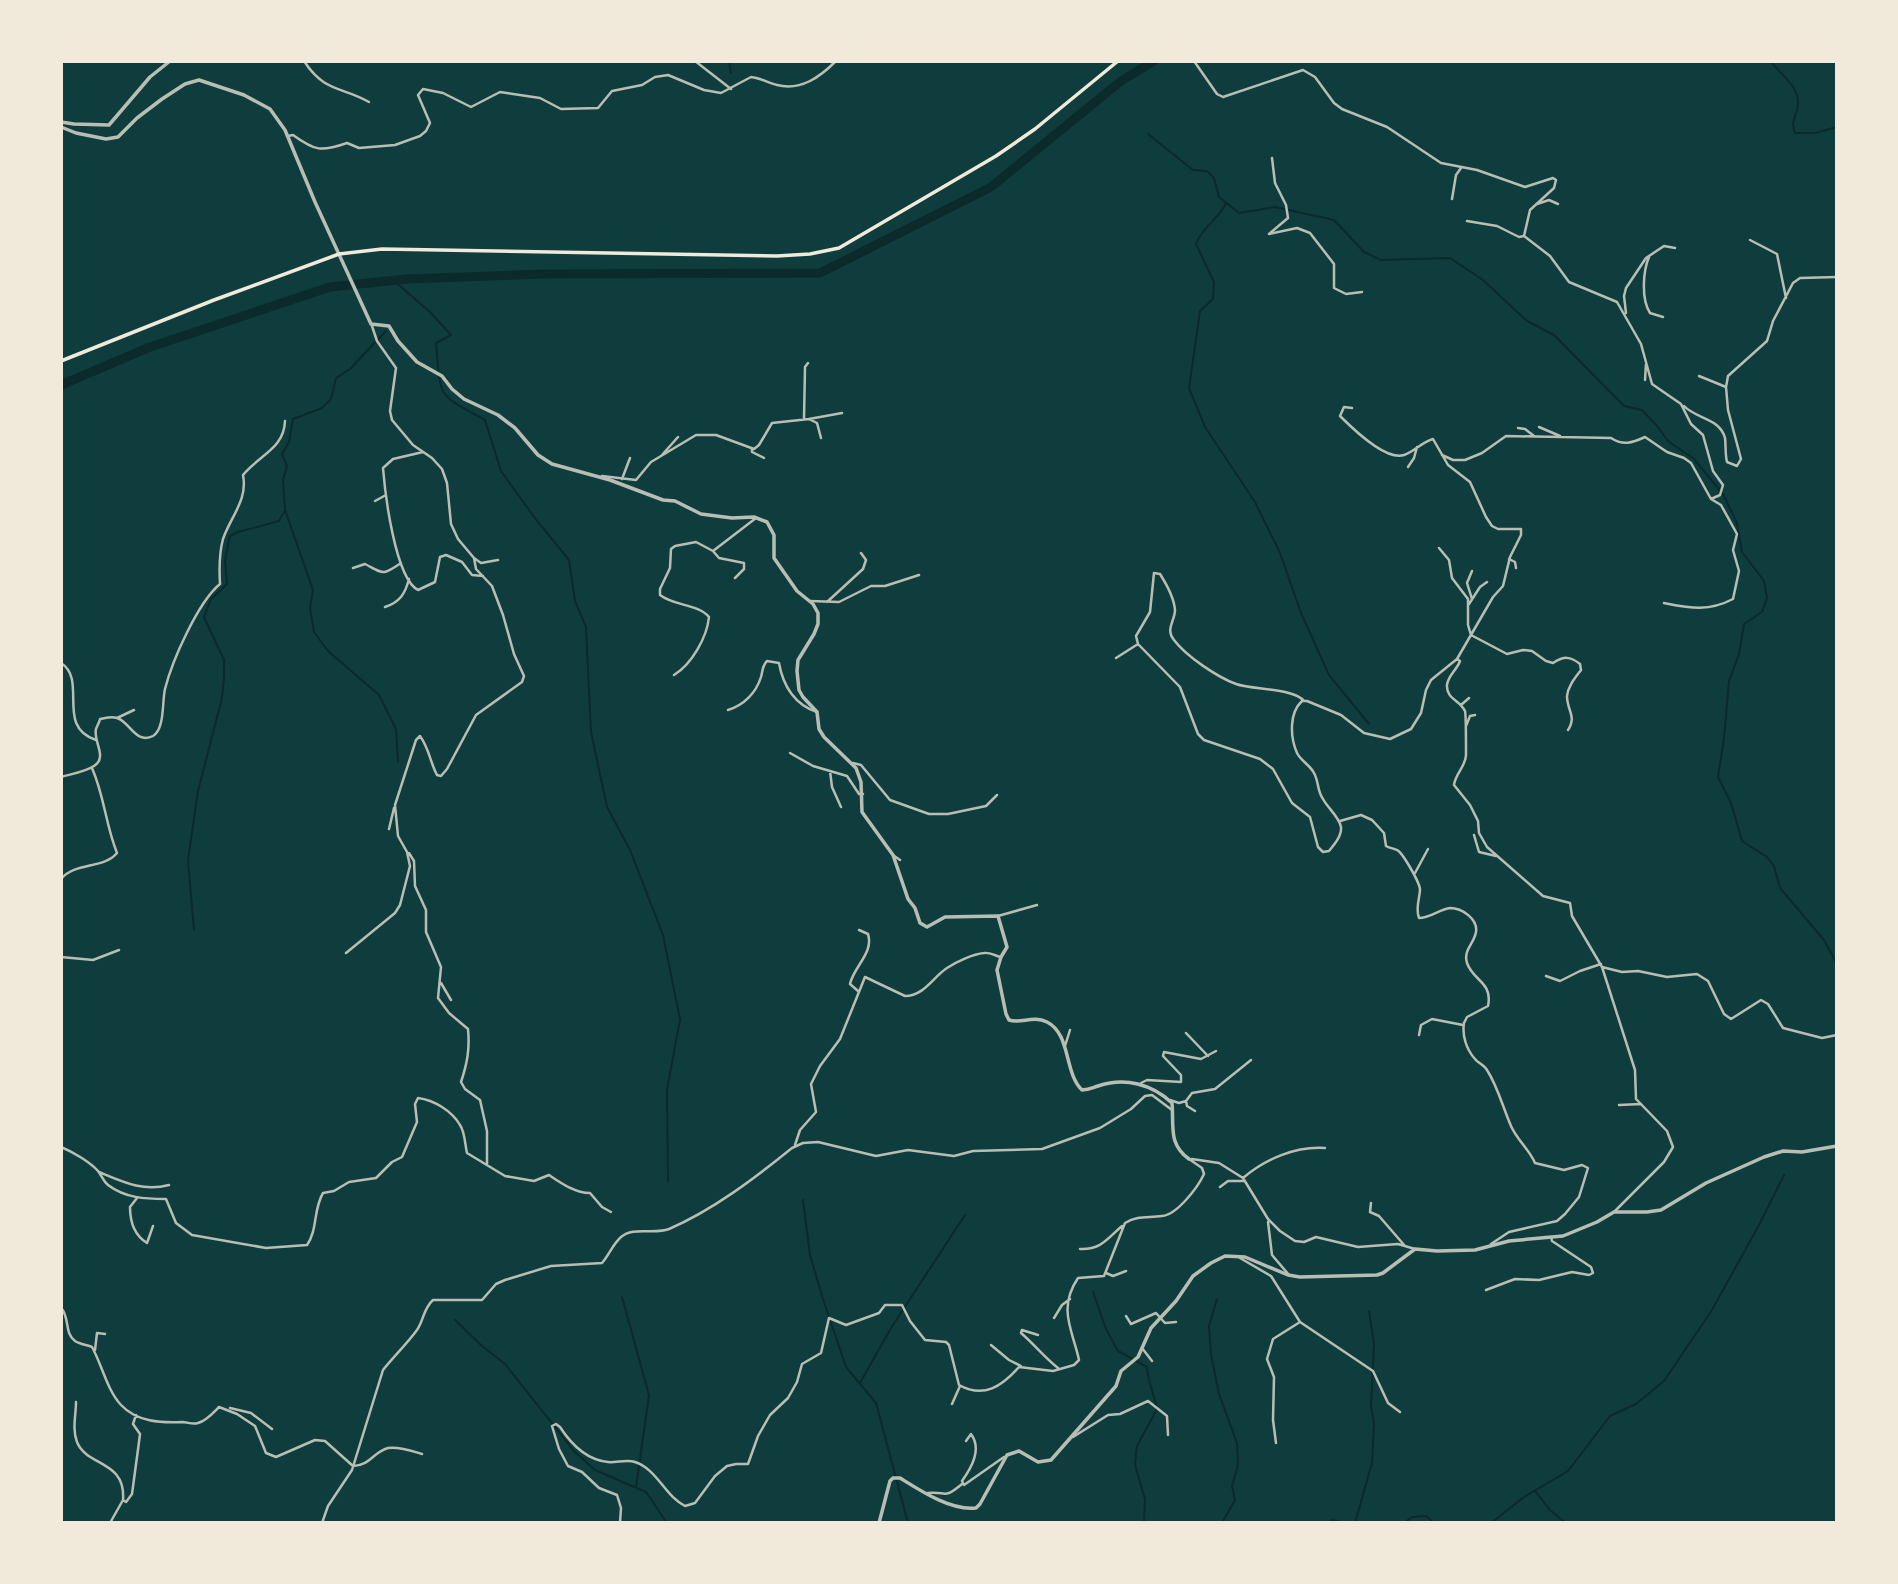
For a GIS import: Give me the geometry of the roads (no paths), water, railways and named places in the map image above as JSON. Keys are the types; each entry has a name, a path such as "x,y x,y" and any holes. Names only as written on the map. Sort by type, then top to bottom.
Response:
{"main road":[{"path":"61,361 339,254 382,249 777,256 810,254 839,248 996,156 1035,129 1118,61"}],"street":[{"path":"61,124 110,125 150,77 170,61"},
{"path":"304,61 315,76 328,85 369,102"},
{"path":"695,61 731,89"},
{"path":"288,136 293,135 315,149 347,143 359,148 394,145 420,136 430,123 418,95 423,89 443,93 471,107 500,92 540,98 561,108 598,108 612,91 633,88 655,76 668,75 713,93 721,93 751,77 790,87 807,84 836,61"},
{"path":"1194,61 1217,94 1223,97 1303,70 1315,77 1334,103 1342,109 1387,127 1441,163 1477,170 1525,187 1553,178 1556,180 1554,188 1534,205 1527,215 1524,236"},
{"path":"61,124 76,133 107,139 118,137 154,105 185,84 199,80 244,95 270,109 288,136 377,341 396,368 390,411 392,420 413,445 442,469 447,483 451,524 458,540 481,563 498,560"},
{"path":"1272,158 1275,183 1286,205 1288,218 1269,234 1297,228 1310,233 1334,264 1334,288 1346,294 1362,292"},
{"path":"1452,199 1456,175 1461,168"},
{"path":"1534,205 1549,200 1558,204"},
{"path":"1467,221 1497,226 1519,237 1524,236 1550,256 1569,282 1617,302 1641,344 1652,384 1690,413 1711,421 1720,428 1726,441 1727,462 1737,466 1741,458 1728,410 1728,376 1767,341 1773,321 1793,284 1800,278 1837,277"},
{"path":"1750,240 1777,254 1786,298"},
{"path":"1625,316 1626,288 1651,254 1664,246 1675,248"},
{"path":"1651,254 1645,270 1646,304 1650,313 1663,317"},
{"path":"371,324 389,326 398,341 417,362 442,376 464,399 498,415 515,428 538,455 552,464 675,502 701,514 764,520 774,535 774,558 797,592 810,601 818,612 818,624 798,660 797,682 803,697 817,712 819,729 824,737 853,763 859,774 863,794 862,812 893,855 908,899 923,925 927,927 945,918 998,916 1037,905"},
{"path":"1645,380 1646,360"},
{"path":"804,419 805,367 808,363"},
{"path":"1699,376 1726,387"},
{"path":"1681,404 1691,424 1703,435 1713,471 1723,485 1720,495 1711,499"},
{"path":"1304,701 1296,706 1293,715 1293,737 1297,754 1313,770 1320,795 1339,822 1340,835 1329,852 1323,852 1318,847 1310,817 1292,803 1273,768 1260,759 1204,740 1198,734 1180,687 1138,644 1136,636 1150,612 1154,573 1160,574 1170,591 1175,608 1169,627 1171,637 1216,674 1238,684 1292,693 1304,701 1341,715 1364,733 1390,739 1411,729 1421,713 1431,681 1457,659 1493,597 1503,586 1509,559 1521,535 1521,529 1498,529 1492,526 1470,482 1448,465 1433,439 1400,456 1390,454 1363,437 1340,416 1344,407 1352,408"},
{"path":"752,449 759,445 772,422 809,419 842,412"},
{"path":"809,419 817,423 821,438"},
{"path":"117,718 123,721 133,734 145,737 153,736 159,728 172,667 204,600 220,584 219,556 224,536 246,488 243,475 274,448 285,433 285,421"},
{"path":"1539,427 1566,438"},
{"path":"1518,428 1525,429 1534,436"},
{"path":"585,473 636,480 650,462 696,435 707,434 752,449 752,452 764,458"},
{"path":"1442,454 1453,460 1465,460 1482,453 1506,436 1611,439 1627,444 1645,437 1667,452 1684,457 1691,463 1711,499 1721,505 1737,534 1733,550 1739,571 1733,599 1711,608 1689,608 1664,603"},
{"path":"659,457 678,437"},
{"path":"1408,467 1414,458 1416,447"},
{"path":"423,452 393,459 383,468 390,524 401,563 412,587 418,590 435,582 440,557 446,555 462,562 472,575 484,577"},
{"path":"622,479 630,458"},
{"path":"375,501 386,495"},
{"path":"713,551 756,518"},
{"path":"674,674 697,649 709,617 704,611 675,603 660,595 670,568 671,549 696,542 713,551 719,558 744,563 744,569 735,578"},
{"path":"1439,548 1449,560 1452,578 1465,593 1471,635 1507,653 1532,651 1546,662 1553,663 1562,657 1572,657 1580,664 1581,670 1571,682 1567,696 1573,717 1568,730"},
{"path":"827,602 863,569 866,559 861,553"},
{"path":"389,829 416,740 420,736 427,745 432,767 437,775 441,776 477,715 522,682 524,676 492,586 476,569 474,558"},
{"path":"1509,559 1515,562 1516,568"},
{"path":"353,568 365,564 380,573 387,573 401,563"},
{"path":"1472,571 1467,583 1472,599"},
{"path":"810,601 839,602 871,586 885,586 919,575"},
{"path":"385,607 394,604 403,596 409,579"},
{"path":"1468,607 1480,587 1488,582"},
{"path":"1116,657 1138,644"},
{"path":"1189,1159 1219,1163 1244,1180 1268,1219 1295,1241 1304,1242 1315,1237 1358,1247 1376,1244 1437,1251 1475,1250 1508,1241 1563,1236 1597,1222 1614,1212 1664,1162 1673,1147 1667,1131 1636,1099 1635,1070 1601,965 1572,916 1570,903 1543,896 1487,847 1479,833 1478,821 1470,805 1454,785 1456,775 1466,758 1465,710 1450,697 1447,685 1459,666 1460,661 1457,659"},
{"path":"728,710 747,700 756,688 762,675 762,667 767,661 779,663 790,692 801,705 817,712"},
{"path":"61,663 66,666 72,678 72,709 79,729 87,737 96,740"},
{"path":"1461,705 1469,698"},
{"path":"61,776 92,768 99,763 101,755 96,729 100,719 117,718 134,710"},
{"path":"1465,733 1467,720 1475,715"},
{"path":"790,753 813,766 847,776 856,790 863,794"},
{"path":"853,763 861,765 890,800 929,814 948,814 986,806 997,795"},
{"path":"61,879 80,867 112,859 117,853 107,827 102,789 92,768"},
{"path":"830,771 832,787 841,807"},
{"path":"395,805 398,836 414,861 415,887 426,910 426,932 441,967 438,998 449,1013 468,1029 470,1045 461,1083 465,1090 480,1100 487,1131 487,1165"},
{"path":"1339,822 1361,815 1372,820 1384,832 1385,846 1398,850 1404,862 1415,873 1420,890 1416,910 1419,918 1449,908 1467,914 1474,922 1476,932 1466,959 1468,967 1483,982 1490,997 1488,1006 1468,1017 1463,1025 1466,1046 1486,1069 1510,1125 1517,1138 1526,1145 1535,1163 1564,1170 1582,1165 1588,1168 1579,1197 1566,1214 1557,1221 1509,1232 1488,1246"},
{"path":"1474,835 1479,852 1499,857"},
{"path":"1415,873 1428,849"},
{"path":"346,953 395,913 400,905 410,866 407,852"},
{"path":"893,855 900,860"},
{"path":"998,916 1007,947 997,971 1006,1014 1009,1020 1015,1022 1034,1018 1054,1026 1074,1077 1082,1090 1107,1084 1141,1083 1147,1080 1181,1082 1181,1075 1163,1056 1164,1052 1201,1059 1216,1051"},
{"path":"858,991 850,984 866,954 870,939 868,934 859,930"},
{"path":"61,957 93,960 119,950"},
{"path":"794,1147 800,1130 816,1112 811,1084 820,1066 841,1039 865,978 905,996 911,996 927,987 944,969 953,965 985,953 1001,957"},
{"path":"1546,976 1560,981 1601,965 1622,972 1638,971 1667,977 1697,974 1708,981 1724,1014 1731,1019 1761,1000 1768,1004 1783,1027 1822,1038 1837,1035"},
{"path":"440,979 451,1000"},
{"path":"1419,1035 1421,1025 1432,1019 1463,1025"},
{"path":"1064,1049 1070,1030"},
{"path":"1186,1033 1208,1056"},
{"path":"1141,1083 1179,1103 1186,1101 1192,1093 1215,1089 1251,1060"},
{"path":"322,1523 328,1506 354,1466 383,1370 394,1360 419,1326 424,1311 433,1300 482,1300 496,1284 505,1280 551,1266 601,1263 624,1234 634,1231 657,1232 669,1228 729,1194 794,1147 818,1142 876,1156 908,1150 954,1156 974,1151 1042,1149 1100,1128 1131,1109 1145,1096 1158,1098 1172,1110"},
{"path":"99,1172 108,1186 137,1198 166,1199 176,1223 192,1234 266,1248 307,1245 313,1237 317,1204 323,1194 349,1182 376,1178 392,1162 402,1157 417,1122 415,1104 418,1098 429,1100 446,1111 461,1126 467,1153 487,1165 505,1175 534,1181 549,1175 570,1188 590,1193 602,1208 611,1212"},
{"path":"1080,1249 1091,1250 1099,1247 1125,1223 1142,1216 1164,1217 1183,1203 1200,1184 1204,1174 1202,1168 1181,1153 1175,1145 1172,1134 1172,1103 1167,1098"},
{"path":"1186,1101 1187,1106 1195,1111"},
{"path":"1619,1105 1641,1104"},
{"path":"1614,1212 1661,1210 1706,1183 1764,1157 1783,1151 1801,1152 1837,1146"},
{"path":"61,1147 70,1150 99,1172 142,1188 169,1185"},
{"path":"1220,1187 1228,1181 1244,1180 1254,1169 1272,1159 1300,1149 1325,1148"},
{"path":"137,1198 130,1207 133,1228 147,1243 153,1226"},
{"path":"1371,1203 1370,1212 1379,1216 1405,1246"},
{"path":"1268,1219 1272,1255 1289,1275"},
{"path":"960,1386 974,1390 992,1390 1002,1385 1018,1367 1040,1370 1074,1365 1079,1360 1068,1326 1070,1299 1078,1278 1100,1277 1106,1273 1125,1223"},
{"path":"1486,1290 1515,1279 1539,1280 1572,1272 1589,1275 1593,1273 1591,1267 1552,1241 1551,1237"},
{"path":"962,1484 968,1483 1007,1455 1019,1451 1038,1462 1051,1460 1116,1387 1121,1371 1138,1357 1151,1328 1176,1301 1193,1276 1211,1262 1225,1256 1237,1256 1300,1277 1377,1275 1415,1249"},
{"path":"1237,1256 1271,1276 1300,1322 1373,1371 1388,1403 1400,1412"},
{"path":"1106,1273 1113,1276 1126,1271"},
{"path":"61,1298 61,1307 68,1317 68,1332 74,1340 92,1347 113,1394 122,1406 136,1415 169,1424 194,1424 202,1422 219,1407 251,1413 272,1429"},
{"path":"1054,1318 1062,1305 1070,1299"},
{"path":"620,1523 621,1508 617,1495 598,1488 582,1472 568,1466 552,1426 556,1424 560,1427 581,1453 603,1461 634,1461 660,1482 673,1500 685,1506 695,1503 715,1476 727,1466 748,1464 758,1436 770,1415 788,1398 797,1382 802,1364 821,1353 829,1318 846,1325 879,1313 885,1305 902,1305 910,1321 925,1340 946,1342 949,1345 960,1386 952,1404"},
{"path":"1126,1317 1130,1324 1156,1313 1165,1323 1176,1322"},
{"path":"1276,1443 1273,1420 1274,1377 1267,1360 1273,1339 1300,1322"},
{"path":"1038,1335 1026,1330 1021,1333 1044,1358 1058,1368"},
{"path":"95,1353 97,1333 105,1334"},
{"path":"991,1345 1009,1360 1024,1367"},
{"path":"1142,1349 1152,1361"},
{"path":"1073,1437 1108,1415 1120,1414 1148,1401 1167,1416 1168,1435"},
{"path":"76,1402 74,1430 77,1443 116,1473 123,1487 123,1500 110,1523"},
{"path":"227,1408 255,1426 267,1453 276,1457 307,1442 326,1441 354,1466"},
{"path":"123,1500 127,1502 132,1494 135,1476 140,1434 133,1424 136,1415"},
{"path":"928,1493 951,1493 962,1484 975,1454 975,1438 971,1434 966,1441"},
{"path":"354,1466 366,1464 389,1448 404,1448 422,1454"},
{"path":"879,1523 893,1478 900,1478 956,1506 976,1508 1007,1455"}],"waterway":[{"path":"729,61 731,73"},
{"path":"61,385 150,347 330,287 407,279 542,274 820,273 991,187 1121,81 1154,61"},
{"path":"1771,61 1796,92 1798,105 1793,122 1795,133 1815,133 1837,127"},
{"path":"1148,134 1193,170 1207,171 1214,178 1219,197 1239,213 1275,207 1334,220 1364,252 1381,260 1450,258 1483,280 1527,321 1554,335 1624,406 1642,410 1668,441 1694,459 1723,494 1737,523 1742,552 1764,581 1767,598 1762,612 1744,624 1739,654 1729,681 1718,777 1731,803 1742,841 1767,857 1774,866 1780,888 1824,940 1837,964"},
{"path":"1226,203 1196,244 1214,282 1213,299 1200,311 1189,388 1205,427 1255,502 1280,553 1301,613 1329,675 1369,724"},
{"path":"393,280 430,312 451,335 436,343 444,392 457,404 485,420 501,471 569,560 575,601 586,627 591,732 607,807 630,850 663,935 680,1019 667,1090 668,1181"},
{"path":"194,930 188,860 198,791 222,698 224,677 224,660 204,617 211,599 227,584 225,560 230,536 279,521 285,510 283,480 287,466 282,454 289,442 293,419 322,408 331,399 336,378 350,369 386,331"},
{"path":"285,510 313,590 310,608 314,632 328,651 379,695 396,729 398,762"},
{"path":"1491,1523 1524,1497 1568,1471 1610,1416 1636,1404 1664,1381 1712,1310 1784,1175"},
{"path":"803,1200 810,1255 822,1296 846,1367 876,1403 908,1523"},
{"path":"860,1383 891,1328 965,1215"},
{"path":"1093,1292 1106,1329 1118,1351 1147,1367 1157,1409 1137,1446 1135,1465 1145,1499 1144,1523"},
{"path":"622,1297 649,1395 636,1487"},
{"path":"1217,1299 1209,1326 1211,1354 1219,1394 1237,1443 1238,1465 1232,1486 1235,1500 1222,1523"},
{"path":"1355,1523 1372,1463 1374,1344 1369,1311"},
{"path":"455,1320 505,1364 574,1451 595,1470 646,1492 667,1523"},
{"path":"1535,1491 1551,1511 1566,1523"},
{"path":"1404,1523 1412,1517 1426,1516 1434,1523"},
{"path":"1327,1523 1332,1520 1345,1523"}]}
